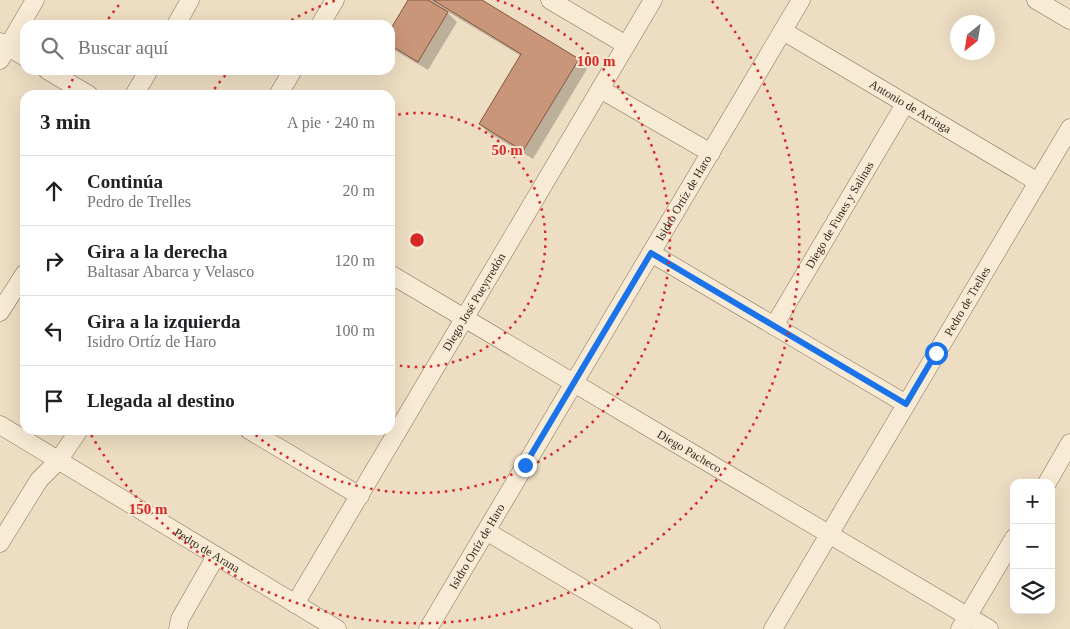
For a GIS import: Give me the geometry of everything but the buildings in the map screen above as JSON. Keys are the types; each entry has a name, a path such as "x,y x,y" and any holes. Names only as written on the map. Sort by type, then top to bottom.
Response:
{"street":[{"path":"22,20 35,0"},
{"path":"179,20 190,0"},
{"path":"323,20 335,0"},
{"path":"550,0 626,45"},
{"name":"Diego José Pueyrredón","path":"295,604 653,0"},
{"name":"Isidro Ortíz de Haro","path":"428,629 801,0"},
{"path":"1036,0 1070,20"},
{"path":"20,23 3,50 20,55"},
{"name":"Antonio de Arriaga","path":"783,31 1038,182"},
{"path":"55,75 81,90"},
{"path":"137,90 146,75"},
{"path":"281,90 290,75"},
{"path":"600,89 710,153"},
{"name":"Diego de Funes y Salinas","path":"774,326 906,104"},
{"name":"Pedro de Trelles","path":"773,629 1070,128"},
{"path":"651,253 906,404"},
{"name":"Diego Pacheco","path":"395,277 829,534 964,623 989,629"},
{"path":"0,312 20,281"},
{"name":"Pedro de Arana","path":"0,425 337,629"},
{"path":"0,543 39,480 58,461 76,435"},
{"path":"257,435 360,496"},
{"path":"1049,479 1070,444"},
{"path":"486,531 651,629"},
{"path":"964,623 1010,545"},
{"path":"178,629 180,619 216,556"}],"route":[{"path":"525,465 651,253 906,404 936,353"}]}
